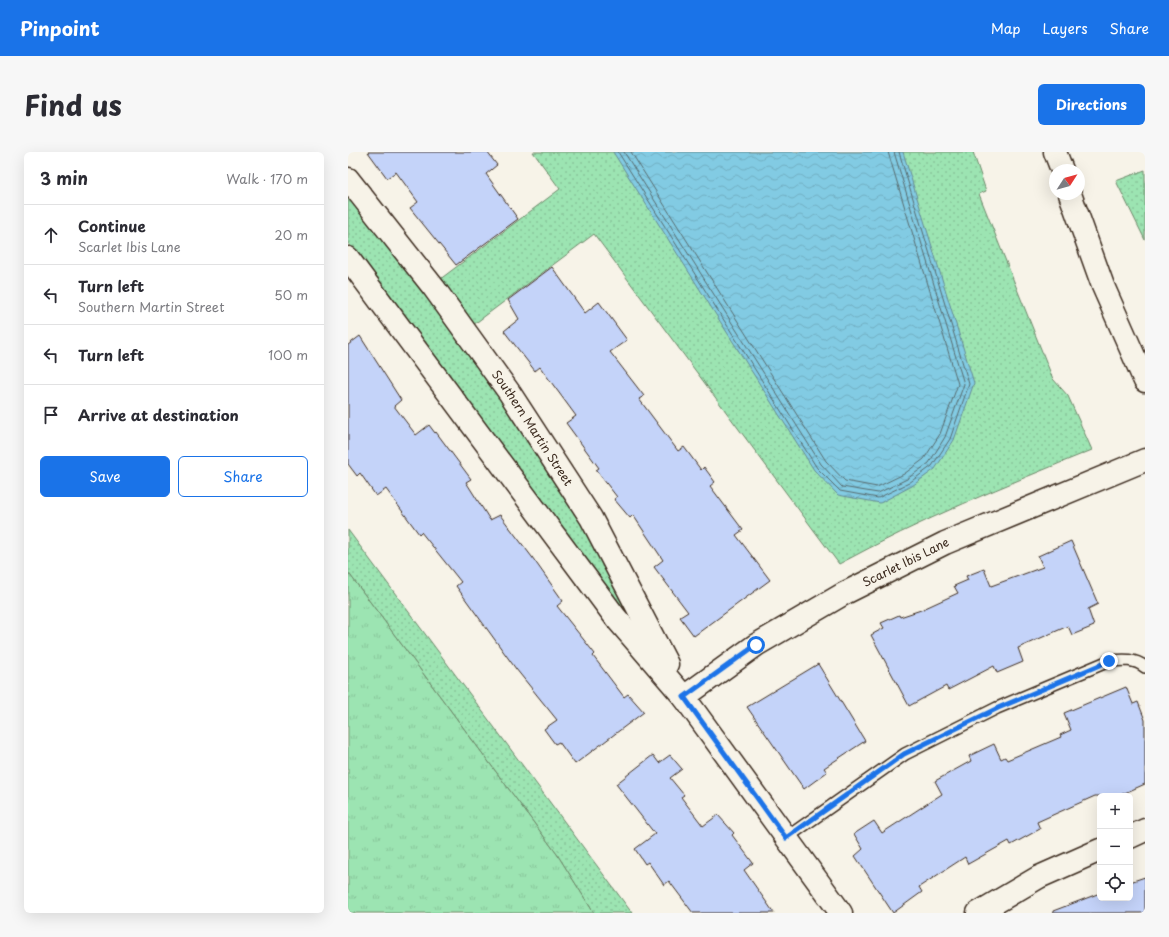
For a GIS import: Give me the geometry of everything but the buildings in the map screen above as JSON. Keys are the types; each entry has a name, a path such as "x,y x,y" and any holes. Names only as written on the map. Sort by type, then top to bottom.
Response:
{"street":[{"name":"Southern Martin Street","path":"348,179 448,308 509,392 587,511 684,697"},
{"path":"1072,200 1103,286 1145,381"},
{"name":"Southern Martin Street","path":"348,258 616,618 684,697 841,913"},
{"name":"Scarlet Ibis Lane","path":"684,697 756,645 845,593 945,543 1145,460"},
{"path":"1133,836 1145,830"},
{"path":"978,913 1039,877 1097,851"}],"lane":[{"path":"786,838 904,754 998,708 1109,661 1126,659 1140,663 1145,667"}],"green space":[{"path":"533,152 973,152 986,191 979,194 1053,379 1068,396 1092,450 932,518 839,564 594,234 473,325 439,280 560,189"},
{"path":"1145,170 1145,240 1116,181"},
{"path":"348,195 458,336 551,475 601,555 630,615 627,616 348,243"},
{"path":"348,530 632,913 594,913 557,854 348,572"},
{"path":"348,572 557,854 594,913 348,913"}],"water":[{"path":"613,152 903,152 974,383 954,440 935,469 912,486 880,503 838,495 814,470"}],"route":[{"path":"756,645 684,697 786,838 904,754 998,708 1109,661"}]}
